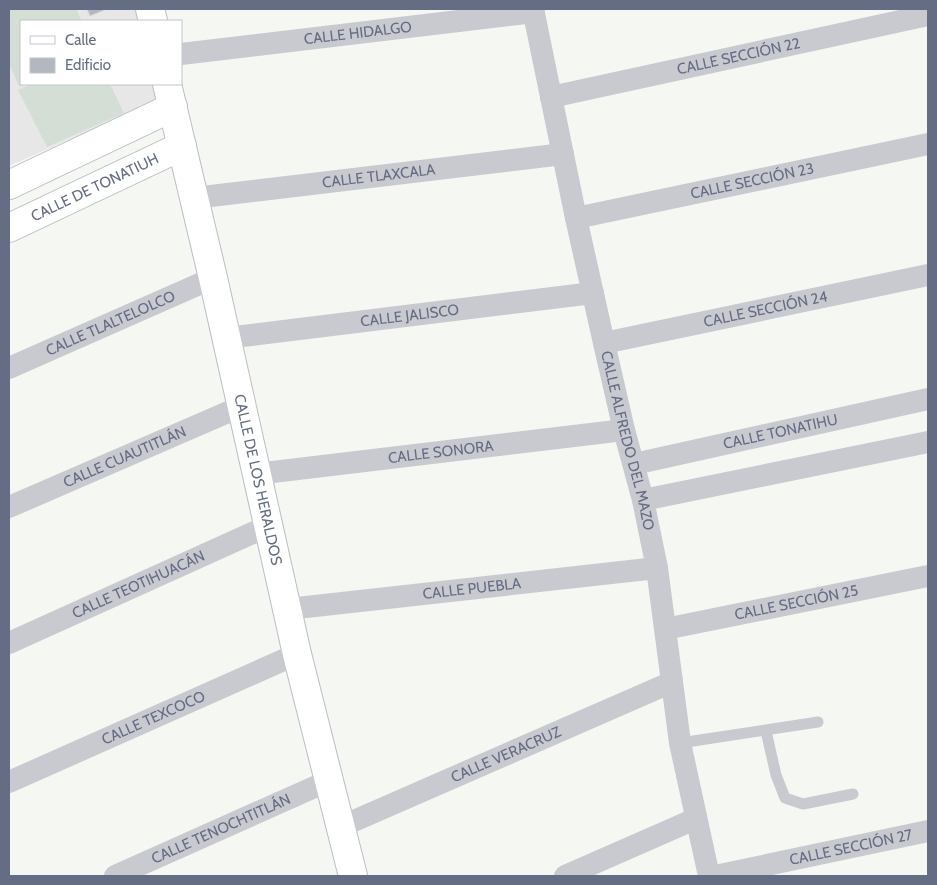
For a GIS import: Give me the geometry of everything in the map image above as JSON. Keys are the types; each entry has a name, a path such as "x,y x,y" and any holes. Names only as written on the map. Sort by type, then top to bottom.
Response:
{"street":[{"name":"CALLE HIDALGO","path":"182,54 534,10"},
{"name":"CALLE ALFREDO DEL MAZO","path":"534,10 576,218 624,430 643,500 657,568 680,743 695,819 709,876"},
{"name":"CALLE SECCIÓN 22","path":"551,97 928,15"},
{"name":"CALLE DE LOS HERALDOS","path":"170,95 227,338 297,654 353,876"},
{"path":"9,185 170,95"},
{"name":"CALLE SECCIÓN 23","path":"576,218 928,144"},
{"name":"CALLE DE TONATIUH","path":"9,228 182,146"},
{"name":"CALLE TLAXCALA","path":"194,198 563,154"},
{"name":"CALLE SECCIÓN 24","path":"604,343 928,275"},
{"name":"CALLE TLALTELOLCO","path":"9,368 213,278"},
{"name":"CALLE JALISCO","path":"227,338 593,293"},
{"name":"CALLE TONATIHU","path":"634,464 928,399"},
{"name":"CALLE CUAUTITLÁN","path":"9,508 242,406"},
{"name":"CALLE SONORA","path":"256,474 624,430"},
{"path":"643,500 928,442"},
{"name":"CALLE TEOTIHUACÁN","path":"9,643 268,526"},
{"name":"CALLE PUEBLA","path":"288,609 657,568"},
{"name":"CALLE SECCIÓN 25","path":"664,629 928,576"},
{"name":"CALLE TEXCOCO","path":"9,782 297,654"},
{"name":"CALLE VERACRUZ","path":"340,827 672,682"},
{"name":"CALLE TENOCHTITLÁN","path":"115,876 328,780"},
{"path":"566,876 695,819"},
{"name":"CALLE SECCIÓN 27","path":"715,876 928,831"}],"lane":[{"path":"680,743 818,722"},
{"path":"766,731 776,775 785,798 803,804 853,794"}],"shaded area":[{"path":"9,9 137,9 140,20 20,20 20,85 154,85 157,101 9,166"},
{"path":"9,9 76,9 82,20 20,20 20,85 22,85 19,86 9,64"},
{"path":"30,85 110,85 124,113 47,147 18,90"}],"building":[{"path":"87,9 107,9 90,16"}]}
